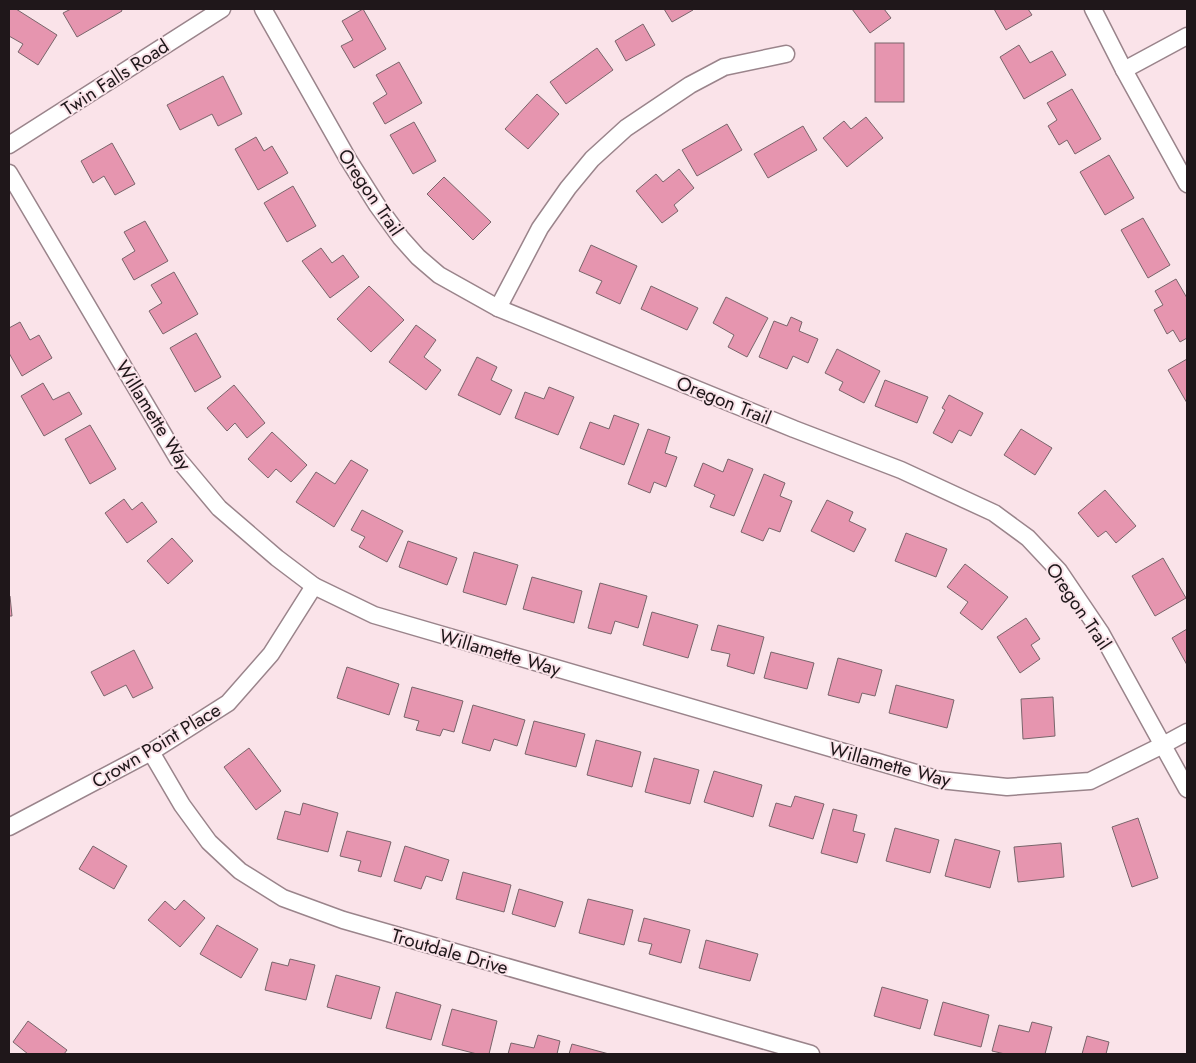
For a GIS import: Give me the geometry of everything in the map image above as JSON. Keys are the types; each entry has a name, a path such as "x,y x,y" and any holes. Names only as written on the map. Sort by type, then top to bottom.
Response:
{"street":[{"name":"Twin Falls Road","path":"9,145 222,9"},
{"name":"Oregon Trail","path":"263,9 348,159 377,206 418,257 439,275 498,308 794,429 900,470 994,513 1028,538 1060,571 1101,633 1187,788"},
{"path":"1092,9 1187,184"},
{"path":"1124,70 1187,36"},
{"path":"498,308 540,228 568,188 592,159 626,128 690,85 724,67 786,54"},
{"name":"Willamette Way","path":"9,173 178,459 219,508 277,558 314,586 374,615 940,780 1007,787 1090,781 1163,746 1187,732"},
{"name":"Crown Point Place","path":"9,827 151,752 228,702 271,654 314,586"},
{"name":"Troutdale Drive","path":"151,752 182,804 209,842 240,871 283,898 342,920 812,1054"}],"building":[{"path":"9,9 16,9 57,35 38,65 18,52 23,44 9,36"},
{"path":"71,9 121,9 122,11 77,37 63,13"},
{"path":"363,9 386,49 354,68 341,46 353,40 342,21"},
{"path":"664,9 692,9 693,10 672,22"},
{"path":"852,9 884,9 891,18 870,33"},
{"path":"994,9 1028,9 1032,15 1006,30"},
{"path":"643,24 655,45 626,61 615,41"},
{"path":"875,43 904,43 904,102 875,102"},
{"path":"1019,45 1030,63 1052,51 1066,75 1024,99 1000,57"},
{"path":"597,48 613,70 566,104 550,82"},
{"path":"399,62 422,103 385,124 373,103 387,94 376,75"},
{"path":"223,76 242,114 218,126 212,114 180,130 167,105"},
{"path":"1072,89 1101,139 1075,154 1067,140 1059,145 1048,126 1057,120 1047,103"},
{"path":"537,94 559,114 528,149 505,129"},
{"path":"866,117 883,138 847,167 823,138 844,121 851,129"},
{"path":"414,122 436,161 413,174 390,135"},
{"path":"727,124 742,150 697,176 682,150"},
{"path":"803,126 817,150 768,178 754,154"},
{"path":"256,137 264,151 272,146 288,173 258,190 235,149"},
{"path":"112,143 135,184 115,195 104,176 93,183 81,161"},
{"path":"1109,155 1134,198 1105,215 1080,172"},
{"path":"679,169 694,188 674,205 678,211 662,223 636,191 656,174 663,182"},
{"path":"444,177 491,222 473,240 427,194"},
{"path":"293,186 316,226 287,242 264,203"},
{"path":"1143,218 1170,265 1148,278 1121,230"},
{"path":"145,221 168,261 134,280 122,259 135,251 124,232"},
{"path":"591,245 637,266 620,304 596,293 602,281 579,271"},
{"path":"321,248 332,263 343,255 359,277 330,298 302,261"},
{"path":"174,272 198,314 163,334 149,311 162,303 151,285"},
{"path":"1176,279 1187,298 1187,338 1180,342 1173,330 1167,334 1154,310 1163,305 1155,291"},
{"path":"369,286 404,320 371,352 337,319"},
{"path":"651,286 698,308 687,330 641,309"},
{"path":"726,297 768,318 747,357 728,347 734,335 713,323"},
{"path":"791,317 802,322 799,331 818,339 808,363 793,356 787,369 759,357 774,321 787,326"},
{"path":"20,322 30,340 39,335 52,358 22,376 9,353 9,328"},
{"path":"416,325 436,340 424,357 441,370 426,390 389,362"},
{"path":"196,333 221,377 195,392 170,348"},
{"path":"837,349 880,371 864,403 839,390 843,382 825,373"},
{"path":"477,357 497,367 491,380 512,390 500,415 458,395"},
{"path":"1187,359 1187,403 1168,370"},
{"path":"885,380 928,397 917,423 875,406"},
{"path":"43,383 53,400 69,392 82,414 44,436 21,396"},
{"path":"234,385 265,423 247,438 235,423 227,431 207,408"},
{"path":"549,387 574,397 558,435 515,418 525,392 544,399"},
{"path":"949,395 983,413 971,436 959,430 952,443 933,433 945,410 942,408"},
{"path":"614,415 639,424 624,465 580,448 590,422 609,429"},
{"path":"90,425 116,469 90,484 65,439"},
{"path":"648,429 670,437 665,453 677,457 666,487 654,482 650,493 628,484"},
{"path":"1021,429 1052,448 1035,475 1004,455"},
{"path":"272,432 307,465 291,482 276,469 268,478 248,459"},
{"path":"728,459 753,469 734,516 710,507 715,495 694,486 703,463 723,472"},
{"path":"351,460 368,470 334,527 296,502 316,472 335,484"},
{"path":"764,474 785,483 780,496 792,501 780,532 769,528 763,541 741,532"},
{"path":"1105,490 1136,526 1116,543 1106,531 1098,537 1078,513"},
{"path":"124,499 132,510 142,502 157,522 127,543 105,513"},
{"path":"827,500 853,512 849,521 866,529 854,552 811,531"},
{"path":"362,510 403,531 387,562 359,547 365,537 351,530"},
{"path":"906,533 947,549 936,577 895,561"},
{"path":"172,538 193,561 168,584 147,561"},
{"path":"408,541 457,558 447,585 399,567"},
{"path":"474,552 518,565 506,605 463,592"},
{"path":"1163,558 1186,598 1155,616 1132,576"},
{"path":"965,564 1008,597 982,630 960,613 968,602 947,587"},
{"path":"532,577 582,591 574,623 523,609"},
{"path":"600,583 647,596 638,628 615,621 611,634 588,628"},
{"path":"10,596 12,616 9,616"},
{"path":"652,612 698,625 688,658 643,645"},
{"path":"1026,618 1040,639 1031,645 1040,659 1020,673 997,637"},
{"path":"718,625 764,637 754,674 727,666 730,654 711,650"},
{"path":"1187,629 1187,665 1172,638"},
{"path":"134,650 153,688 133,698 126,685 104,696 91,672"},
{"path":"771,652 814,663 807,689 764,678"},
{"path":"838,658 882,670 875,696 862,693 859,703 828,695"},
{"path":"347,667 399,684 389,715 337,698"},
{"path":"896,685 954,700 947,728 889,713"},
{"path":"412,687 463,701 454,732 443,729 440,736 416,730 419,721 404,717"},
{"path":"1053,697 1055,736 1023,739 1021,699"},
{"path":"473,705 525,720 517,746 494,739 490,751 462,743"},
{"path":"534,721 585,734 576,767 525,754"},
{"path":"596,740 641,752 632,787 587,775"},
{"path":"249,748 281,791 256,810 224,767"},
{"path":"654,758 699,770 690,804 645,792"},
{"path":"714,771 762,785 753,817 704,802"},
{"path":"795,796 824,804 813,839 769,826 776,803 791,807"},
{"path":"303,803 338,813 328,852 277,839 285,811 300,815"},
{"path":"833,809 857,815 853,831 865,834 857,863 821,853"},
{"path":"1138,818 1158,878 1132,887 1112,827"},
{"path":"895,828 939,840 930,873 886,861"},
{"path":"347,831 391,842 381,877 358,871 361,861 340,856"},
{"path":"955,839 1000,851 990,888 945,876"},
{"path":"1061,843 1064,877 1018,882 1014,847"},
{"path":"93,846 127,866 114,889 79,869"},
{"path":"405,846 449,860 442,881 426,876 421,889 394,881"},
{"path":"463,872 511,885 504,912 456,899"},
{"path":"519,889 563,902 555,927 512,914"},
{"path":"588,899 633,910 624,945 579,933"},
{"path":"184,900 205,918 180,947 148,920 165,901 175,910"},
{"path":"644,918 690,930 681,963 649,954 652,944 638,941"},
{"path":"217,925 258,949 241,978 200,954"},
{"path":"706,940 758,954 750,981 699,968"},
{"path":"290,959 315,965 306,1000 265,990 272,962 288,966"},
{"path":"336,975 380,987 371,1019 327,1007"},
{"path":"882,987 928,1000 920,1029 874,1016"},
{"path":"396,992 441,1005 431,1040 386,1028"},
{"path":"943,1002 989,1015 981,1047 934,1035"},
{"path":"452,1009 497,1021 489,1054 477,1054 442,1045"},
{"path":"28,1021 67,1050 64,1054 28,1054 13,1042"},
{"path":"1032,1022 1052,1027 1045,1054 1005,1054 992,1051 999,1025 1029,1032"},
{"path":"538,1035 560,1041 557,1054 508,1054 511,1043 534,1048"},
{"path":"1087,1036 1109,1042 1106,1054 1082,1054"},
{"path":"572,1044 609,1054 569,1054"}]}
